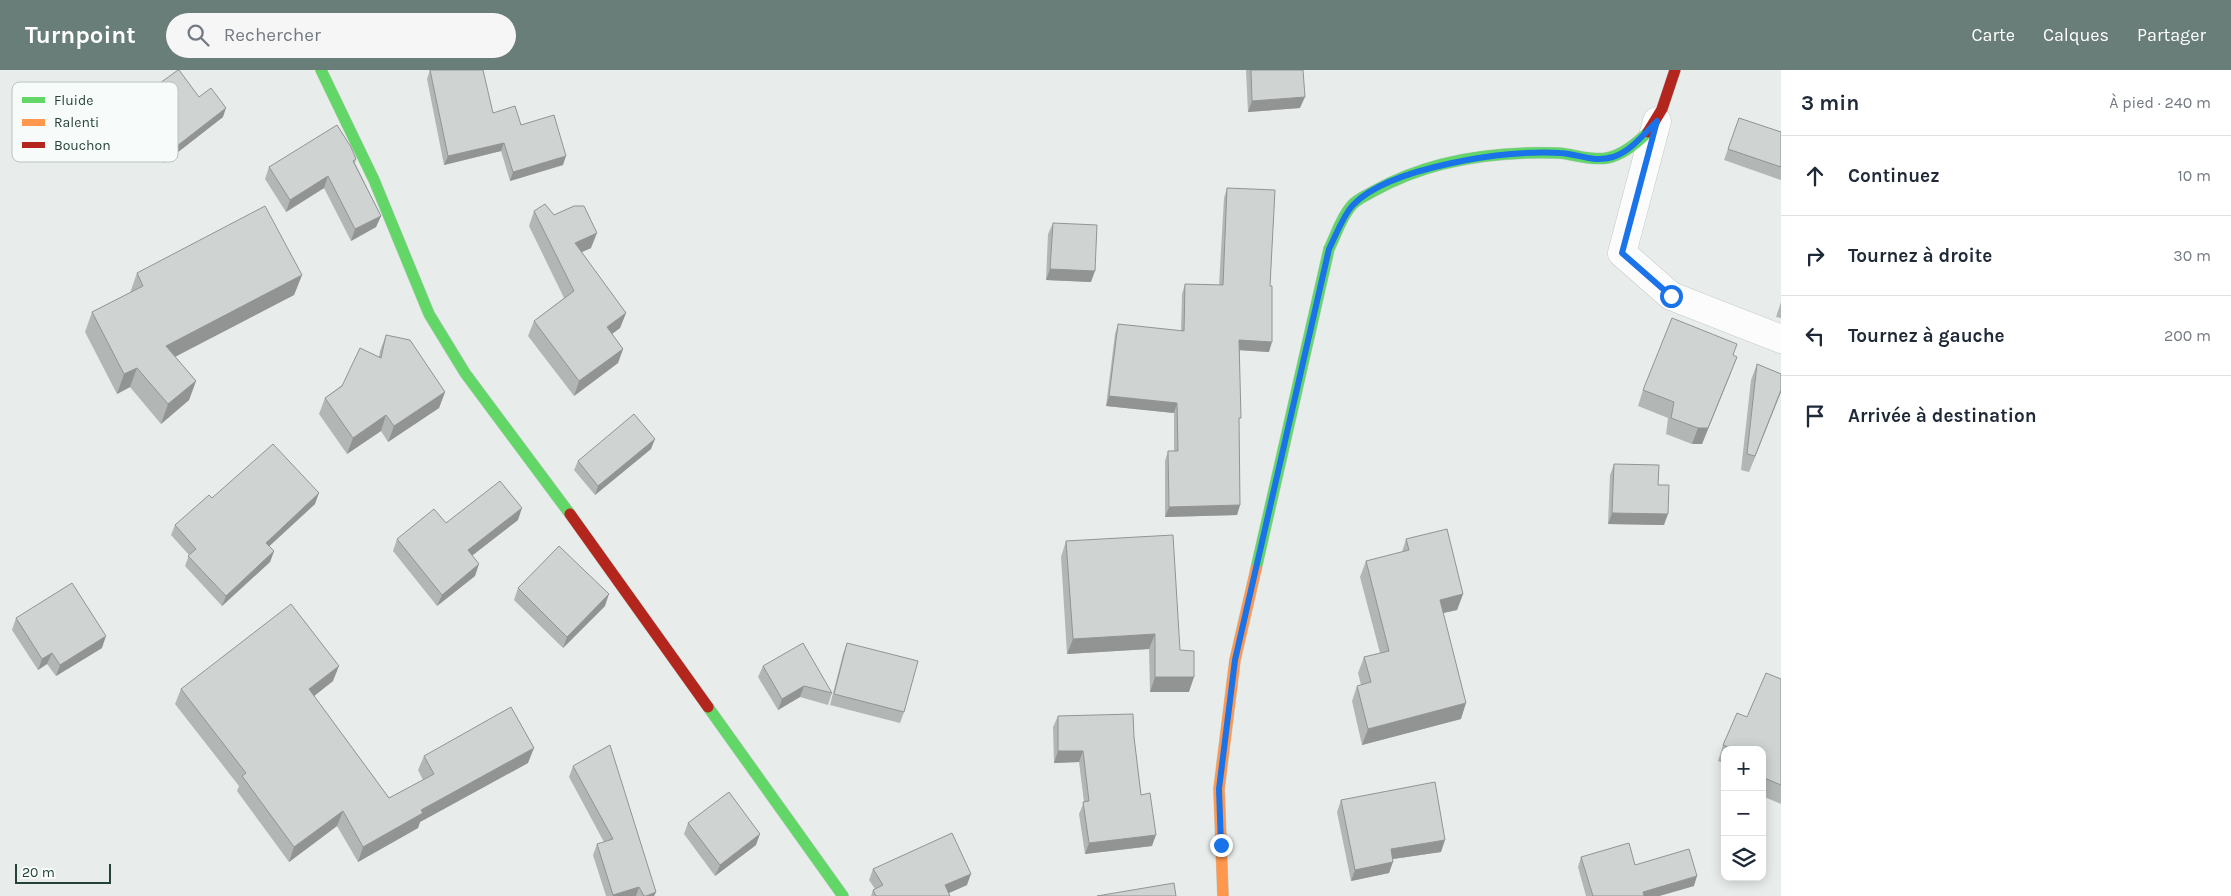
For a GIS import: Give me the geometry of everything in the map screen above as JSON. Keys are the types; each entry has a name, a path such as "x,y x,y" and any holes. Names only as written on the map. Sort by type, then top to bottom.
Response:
{"street":[{"path":"321,70 374,180 429,314 465,373 538,469 843,896"},
{"path":"1675,70 1670,94 1657,121 1622,253 1671,296 1781,339"},
{"path":"1223,896 1219,789 1235,660 1329,249 1352,205 1384,184 1450,162 1499,154 1560,153 1594,160 1614,156 1631,147 1657,121"}],"building":[{"path":"179,70 199,97 211,88 226,108 178,145 178,82 161,82"},
{"path":"430,70 483,70 493,113 515,106 521,125 554,115 566,156 513,172 504,143 448,156"},
{"path":"1251,70 1303,70 1305,97 1252,101"},
{"path":"1739,118 1781,132 1781,167 1728,149"},
{"path":"337,125 351,147 356,159 353,161 381,216 355,229 328,176 290,200 269,167"},
{"path":"1227,188 1275,190 1270,286 1272,286 1272,342 1239,340 1241,418 1239,418 1240,505 1169,507 1168,451 1178,451 1177,403 1109,396 1118,324 1184,331 1185,284 1223,285"},
{"path":"545,204 554,215 574,206 584,206 597,233 575,243 626,313 607,327 623,349 579,381 534,321 574,291 534,211"},
{"path":"265,206 302,275 166,346 196,381 168,404 137,368 124,374 92,312 143,286 137,273"},
{"path":"1053,223 1097,225 1095,271 1050,269"},
{"path":"1672,318 1737,344 1733,355 1737,357 1708,428 1698,428 1671,418 1674,402 1643,390"},
{"path":"386,335 410,340 445,392 394,426 386,415 353,438 325,398 342,386 360,348 381,358"},
{"path":"1757,364 1781,374 1781,390 1755,456 1747,454"},
{"path":"634,414 655,439 598,486 578,461"},
{"path":"273,444 319,493 266,543 274,551 226,596 188,556 196,549 175,525 209,495 212,498"},
{"path":"1614,464 1659,465 1658,485 1669,485 1668,514 1612,513"},
{"path":"500,481 522,508 468,550 479,564 442,595 397,539 434,509 446,523"},
{"path":"1447,529 1463,594 1440,600 1466,703 1368,729 1357,686 1371,682 1364,657 1389,651 1366,561 1409,550 1406,539"},
{"path":"1173,535 1180,650 1194,651 1194,677 1155,677 1155,634 1073,639 1066,541"},
{"path":"559,546 609,594 567,637 518,588"},
{"path":"72,583 106,636 60,665 52,653 42,659 16,618"},
{"path":"291,604 339,666 309,689 389,798 434,774 424,756 511,707 534,748 421,810 423,813 363,847 343,811 294,847 242,776 246,773 181,689"},
{"path":"803,643 832,693 804,686 782,699 763,666"},
{"path":"847,643 918,661 904,712 834,694"},
{"path":"1766,673 1781,679 1781,785 1766,779 1766,746 1723,745 1737,713 1747,717"},
{"path":"1133,714 1141,795 1150,793 1156,835 1089,843 1083,802 1089,801 1083,751 1058,751 1058,716"},
{"path":"610,745 656,892 646,896 644,896 639,887 613,895 597,844 613,839 573,766"},
{"path":"1435,782 1445,840 1391,849 1393,862 1355,870 1341,800"},
{"path":"729,792 760,834 720,865 688,823"},
{"path":"952,833 971,874 945,885 950,896 876,896 873,890 883,885 873,869"},
{"path":"1629,843 1635,865 1689,849 1697,876 1643,892 1644,896 1593,896 1581,857"},
{"path":"1174,883 1176,896 1097,896"}],"traffic: fast":[{"path":"321,70 374,180 429,314 465,373 570,514"},
{"path":"1256,569 1329,249 1352,205 1362,197 1395,180 1440,165 1487,156 1535,153 1558,153 1601,159 1624,151 1648,132"},
{"path":"708,707 843,896"}],"traffic: slow":[{"path":"1223,896 1219,789 1235,660 1256,569"}],"traffic: jam":[{"path":"1648,132 1662,109 1675,70"},
{"path":"570,514 708,707"}],"route":[{"path":"1221,845 1219,789 1235,660 1329,249 1352,205 1384,184 1450,162 1499,154 1560,153 1594,160 1614,156 1631,147 1657,121 1622,253 1671,296"}]}
